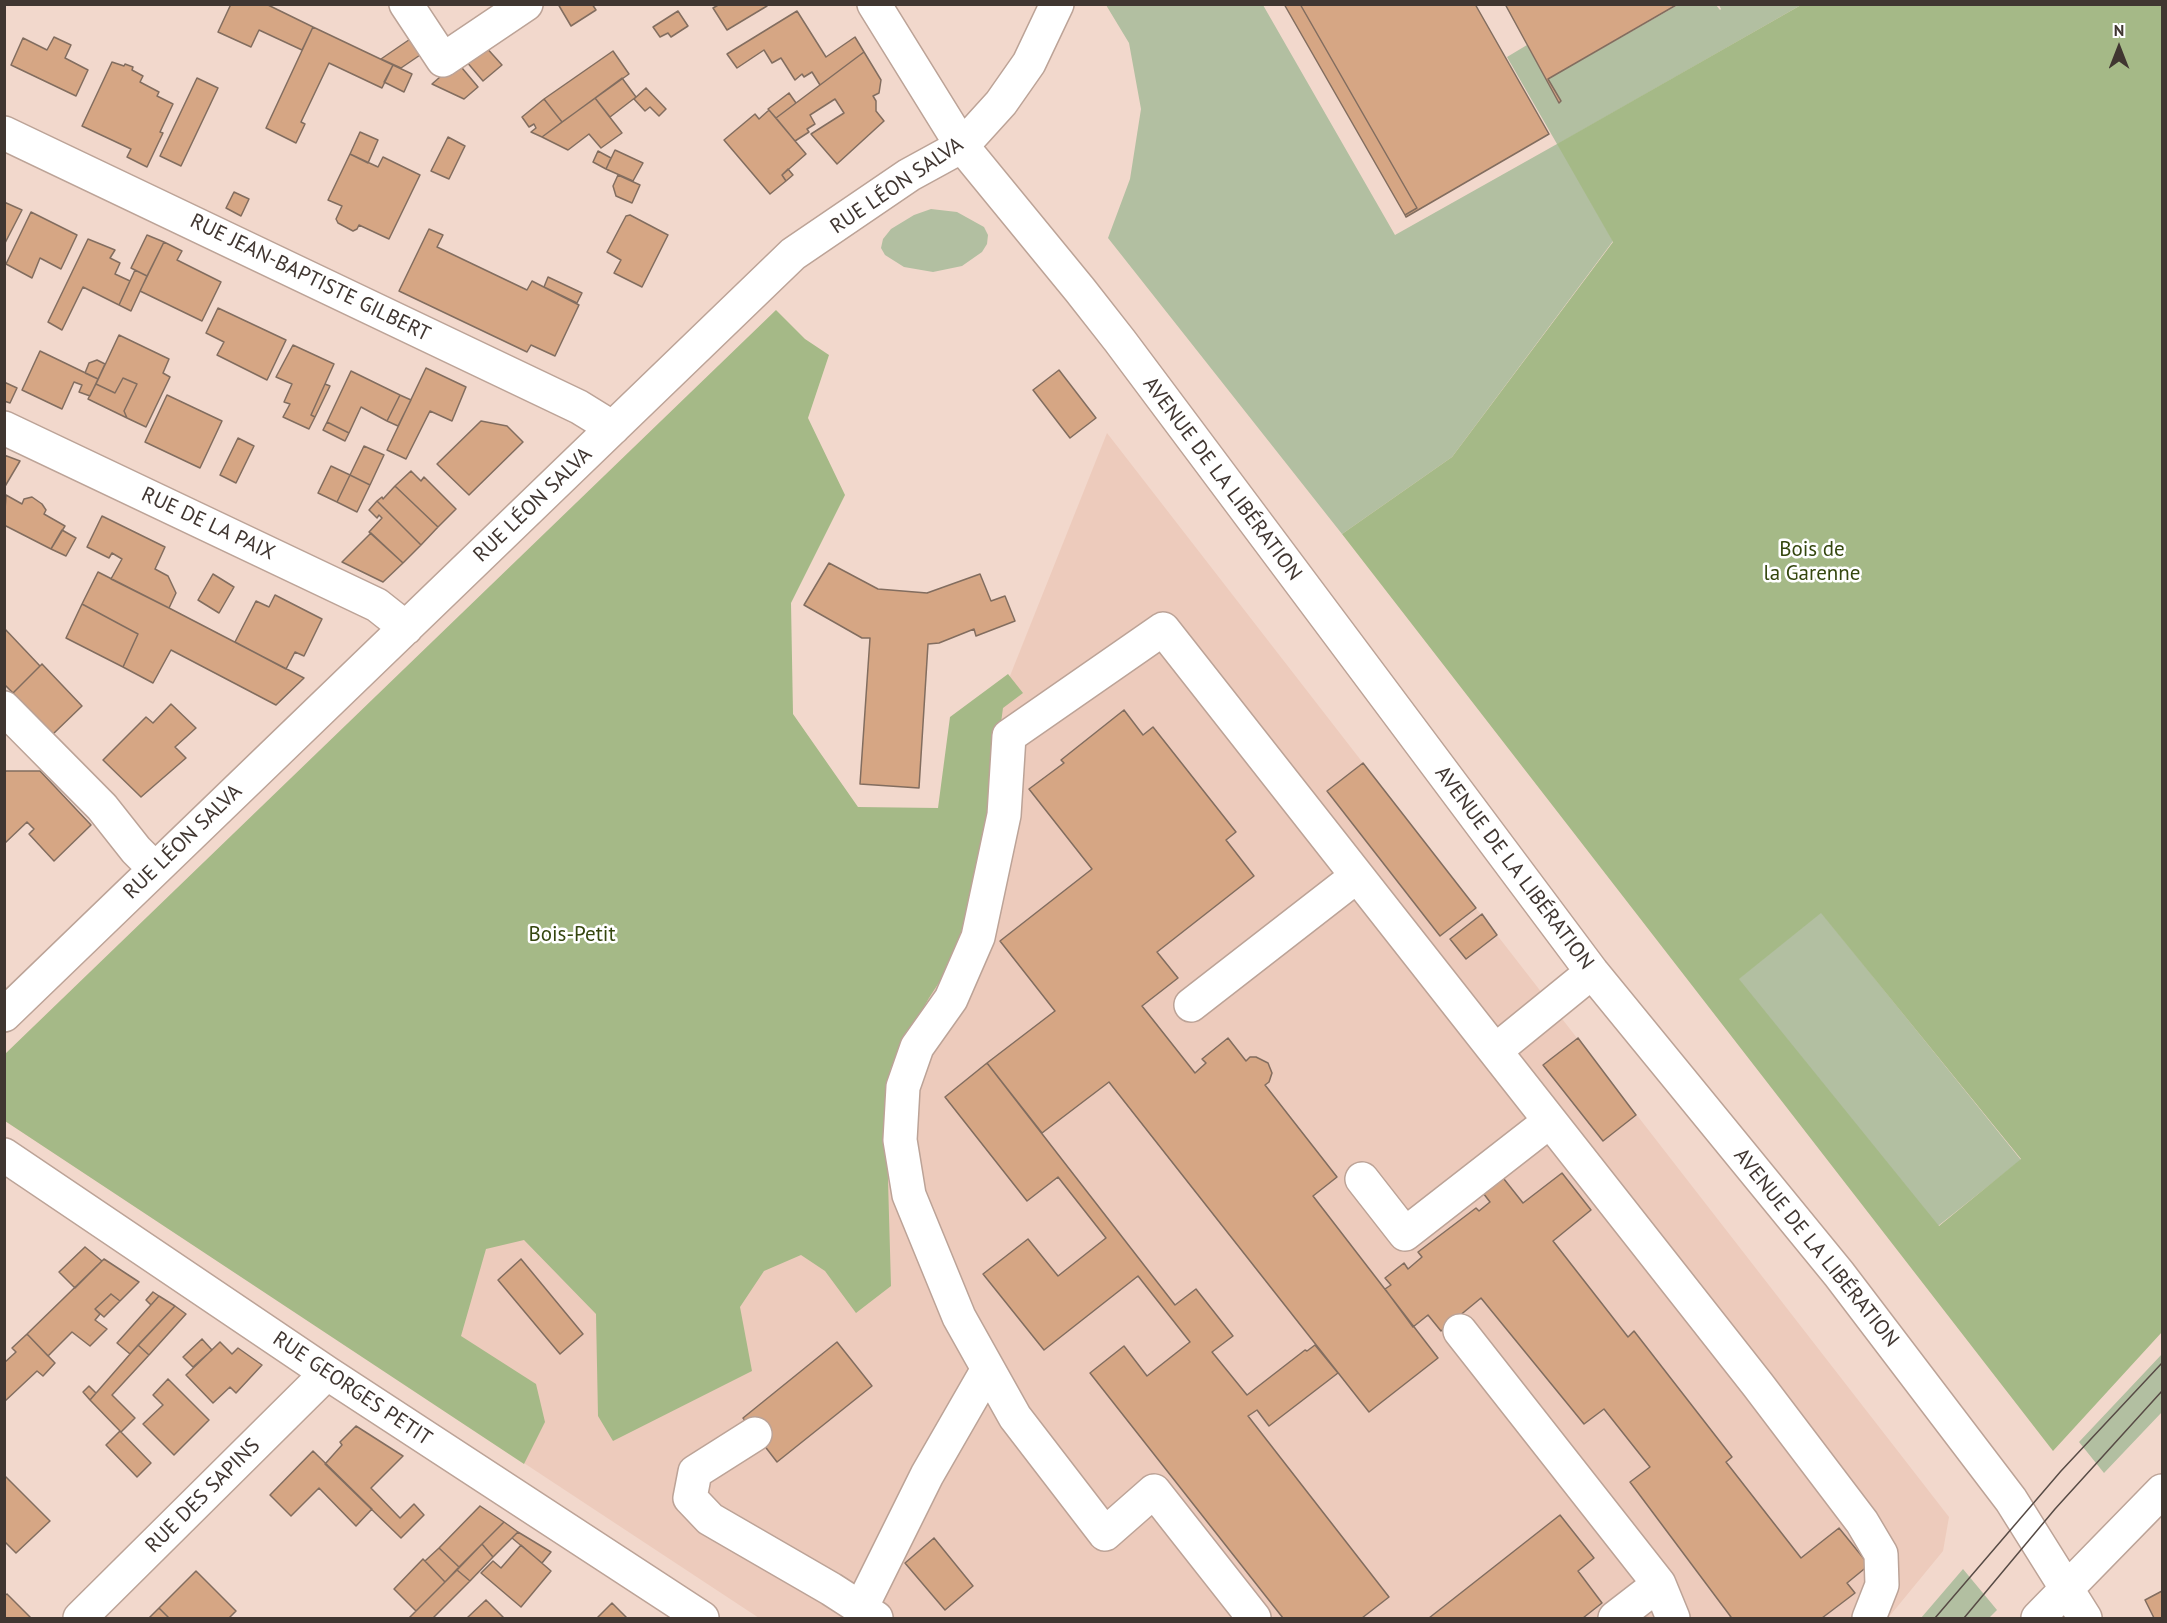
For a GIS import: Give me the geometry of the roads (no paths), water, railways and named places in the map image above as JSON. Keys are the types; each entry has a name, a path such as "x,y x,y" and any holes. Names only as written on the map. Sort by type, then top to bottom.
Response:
{"street":[{"path":"406,4 443,60 526,4"},
{"name":"AVENUE DE LA LIBÉRATION","path":"874,4 962,146 1120,341 1592,972 1839,1274 2012,1500 2085,1618"},
{"name":"RUE LÉON SALVA","path":"4,1015 793,254 909,176 962,146 1001,103 1029,63 1057,4"},
{"name":"RUE JEAN-BAPTISTE GILBERT","path":"4,133 579,407 613,428"},
{"name":"RUE DE LA PAIX","path":"4,428 377,605 406,628"},
{"path":"1254,1618 1154,1491 1105,1534 1014,1417 959,1317 916,1216 909,1195 900,1140 903,1087 917,1047 951,999 978,937 1004,815 1009,736 1163,629 1758,1385 1862,1522 1881,1554 1882,1585 1869,1618"},
{"path":"4,708 102,807 136,850 155,869"},
{"path":"1191,1005 1357,876"},
{"path":"1495,1051 1592,972"},
{"path":"1362,1179 1405,1234 1550,1121"},
{"name":"RUE GEORGES PETIT","path":"4,1155 327,1373 702,1618"},
{"path":"1460,1332 1659,1584 1673,1618"},
{"path":"755,1434 695,1472 690,1498 710,1519 868,1613 927,1475 988,1369"},
{"name":"RUE DES SAPINS","path":"80,1618 327,1373"},
{"path":"2038,1618 2163,1491"},
{"path":"1615,1618 1659,1584"}],"tram line":[{"path":"1935,1618 2061,1471 2162,1363"},
{"path":"1964,1618 2055,1509 2162,1391"}],"park label":[{"name":"Bois de la Garenne","path":"1812,562"},
{"name":"Bois-Petit","path":"572,935"}]}
